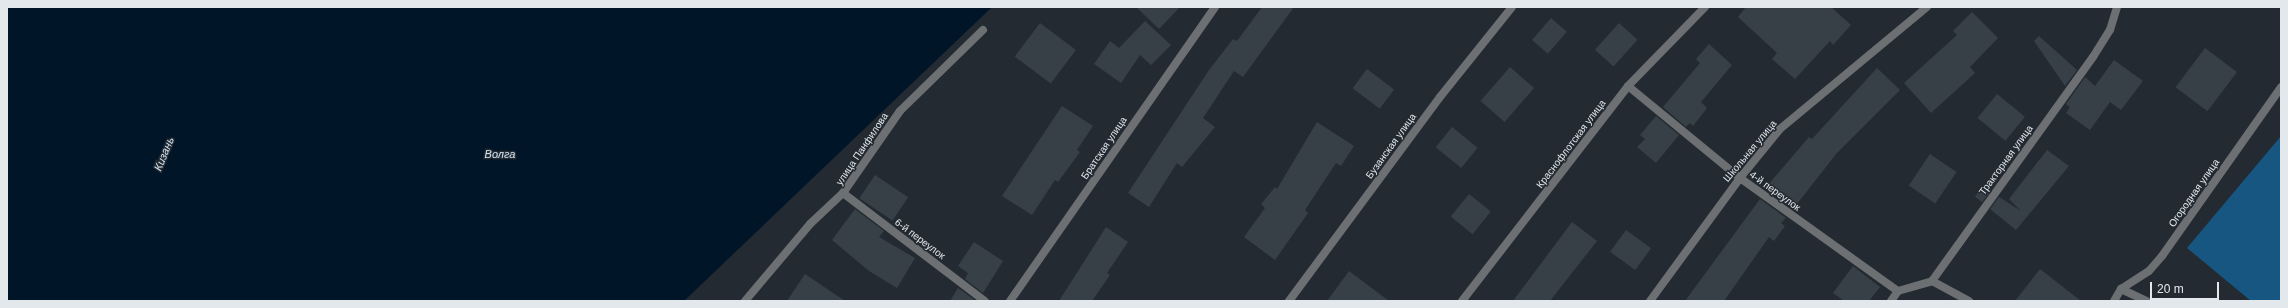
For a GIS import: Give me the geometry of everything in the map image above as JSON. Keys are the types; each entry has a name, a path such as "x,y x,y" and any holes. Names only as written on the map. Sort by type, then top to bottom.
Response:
{"street":[{"name":"Братская улица","path":"1010,301 1215,7"},
{"name":"Бузанская улица","path":"1289,301 1440,97 1512,7"},
{"name":"Краснофлотская улица","path":"1462,301 1628,86 1705,7"},
{"name":"Тракторная улица","path":"1932,281 2093,57 2110,30 2117,7"},
{"name":"Школьная улица","path":"1650,301 1740,178 1780,130 1925,8"},
{"name":"улица Панфилова","path":"745,301 810,224 843,193 900,111 983,30"},
{"name":"4-й переулок","path":"1628,86 1740,178 1898,291"},
{"name":"Огородная улица","path":"2114,301 2121,289 2149,271 2162,256 2281,87"},
{"name":"6-й переулок","path":"843,193 985,301"},
{"path":"1890,301 1898,291 1932,281 1969,301"},
{"path":"2121,289 2147,301"}],"shaded area":[{"path":"2281,136 2281,301 2251,301 2187,248"}],"water":[{"name":"Волга","path":"7,7 992,7 684,301 7,301"}],"building":[{"path":"1136,7 1180,7 1159,29"},
{"path":"1262,7 1294,7 1243,77 1234,71 1203,118 1215,127 1182,167 1177,163 1149,207 1128,193 1209,70 1233,39 1237,41"},
{"path":"1746,7 1831,7 1851,25 1833,45 1830,41 1795,79 1772,59 1777,53 1738,17"},
{"path":"1972,12 1998,38 1970,67 1975,73 1931,113 1904,83 1957,35 1953,31"},
{"path":"1551,18 1567,32 1548,54 1532,40"},
{"path":"1145,21 1171,45 1151,65 1140,55 1121,83 1094,64 1110,41 1119,48"},
{"path":"1040,23 1076,50 1051,84 1015,57"},
{"path":"1619,23 1638,40 1613,66 1595,50"},
{"path":"2039,36 2077,70 2065,86 2034,41"},
{"path":"1709,44 1732,65 1701,102 1707,108 1693,126 1690,123 1686,127 1663,107 1700,63 1696,59"},
{"path":"2205,48 2237,72 2207,111 2176,87"},
{"path":"2114,60 2143,81 2121,110 2110,102 2090,130 2066,113 2070,107 2066,104 2085,77 2095,86"},
{"path":"1510,67 1534,88 1505,122 1480,101"},
{"path":"1877,68 1900,90 1837,153 1793,209 1767,190 1767,186 1809,137 1812,139"},
{"path":"1367,69 1394,89 1380,109 1353,88"},
{"path":"1997,94 2025,117 2005,141 1977,118"},
{"path":"1062,106 1093,126 1077,150 1080,152 1058,182 1055,180 1032,215 1002,196"},
{"path":"1656,116 1679,135 1656,163 1637,147 1645,139 1640,135"},
{"path":"1317,122 1354,146 1341,166 1336,163 1305,210 1308,213 1275,260 1244,237 1265,208 1261,204 1275,187 1277,189"},
{"path":"1452,127 1478,148 1461,168 1436,147"},
{"path":"2047,150 2069,166 2016,230 1990,209 1999,197 2021,211 2009,199"},
{"path":"1930,154 1957,172 1935,203 1909,186"},
{"path":"875,175 908,197 893,221 859,198"},
{"path":"1982,187 1989,192 1982,202 1975,197"},
{"path":"1469,194 1491,212 1473,234 1451,217"},
{"path":"1760,199 1786,218 1781,223 1785,226 1774,241 1769,237 1724,301 1685,301"},
{"path":"855,209 884,231 879,237 915,258 897,288 869,271 832,240"},
{"path":"1572,222 1597,241 1550,301 1513,301"},
{"path":"1106,227 1128,242 1107,273 1110,275 1092,301 1059,301"},
{"path":"1626,230 1651,248 1635,270 1610,252"},
{"path":"974,242 1003,261 983,293 965,279 968,273 958,266"},
{"path":"1853,266 1880,287 1869,301 1844,301 1833,293"},
{"path":"2040,269 2081,301 2015,301"},
{"path":"1349,271 1389,301 1327,301"},
{"path":"805,274 845,301 787,301"},
{"path":"958,288 976,301 950,301"}],"water label":[{"name":"Кизань","path":"164,154"}]}
